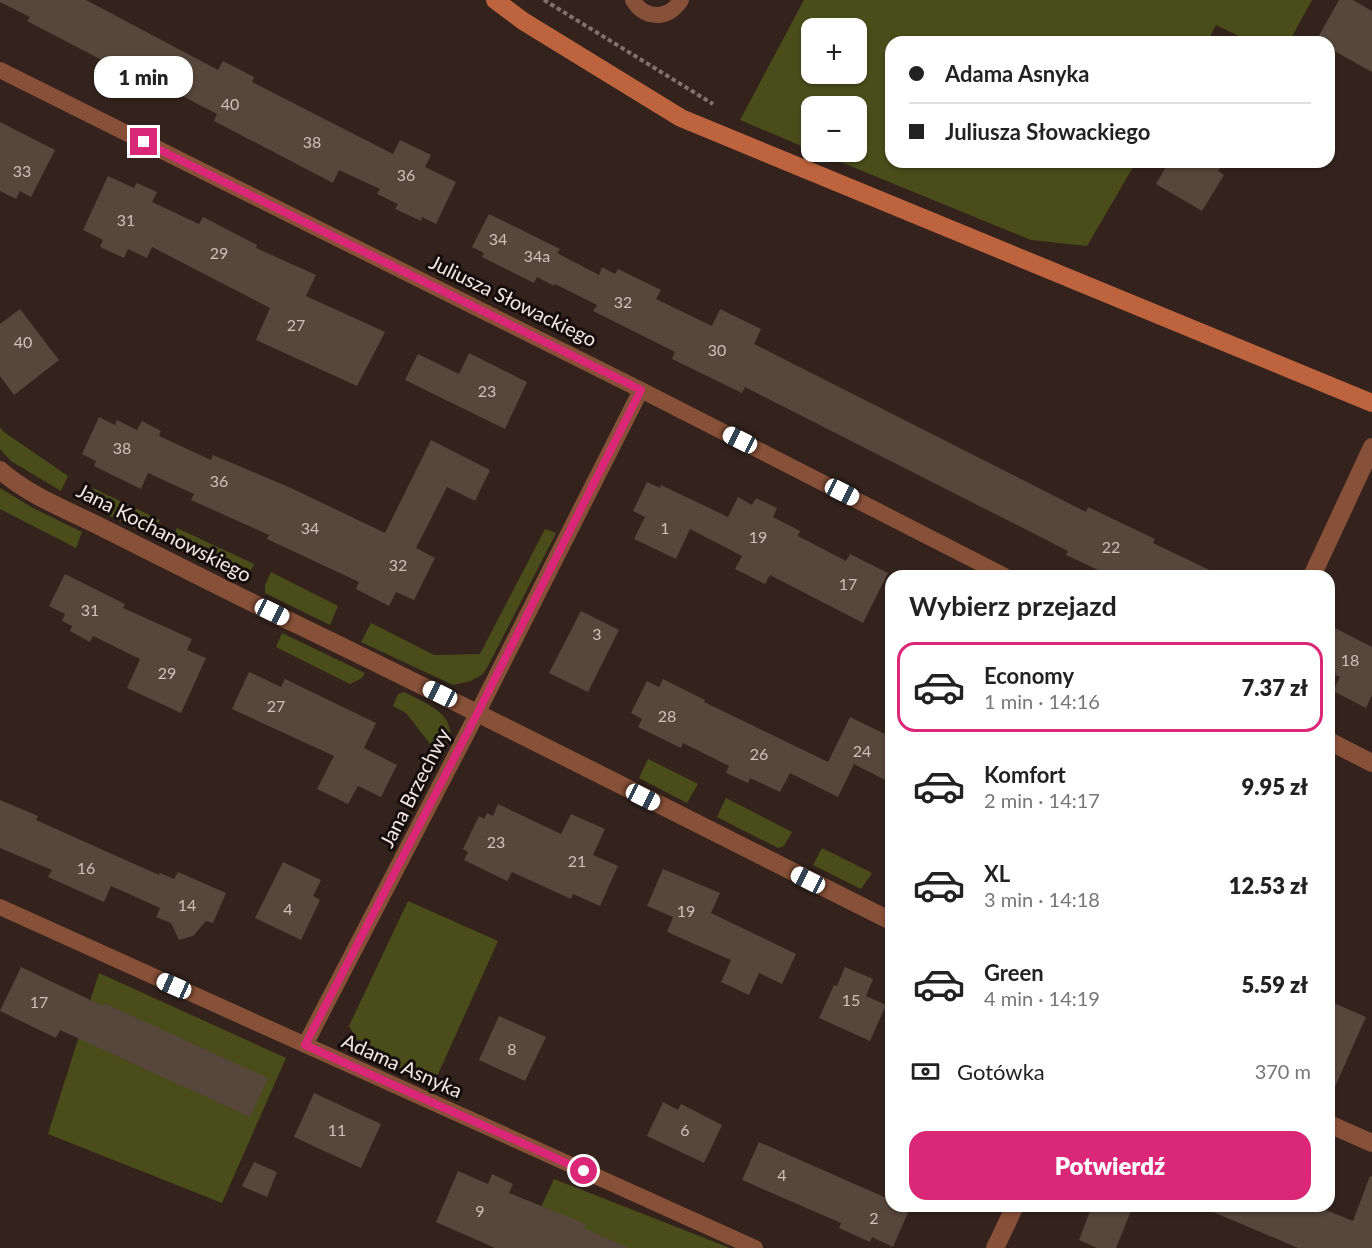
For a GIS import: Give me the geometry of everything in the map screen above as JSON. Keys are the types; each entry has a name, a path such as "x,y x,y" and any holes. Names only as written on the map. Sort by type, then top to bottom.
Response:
{"street":[{"path":"495,0 523,21 681,118 1372,403"},
{"path":"1315,570 1372,447"},
{"name":"Jana Kochanowskiego","path":"0,470 10,479 34,493 885,918"},
{"path":"1335,744 1372,763"},
{"path":"1335,1127 1372,1143"},
{"path":"994,1248 1013,1212"}],"lane":[{"path":"633,0 639,9 655,16 671,12 681,0"},
{"name":"Juliusza Słowackiego","path":"0,70 641,390 993,570"},
{"name":"Jana Brzechwy","path":"305,1045 477,714 641,390"},
{"name":"Adama Asnyka","path":"0,906 755,1248"}],"path":[{"path":"544,0 720,108"}],"green space":[{"path":"804,0 1312,0 1292,36 1239,36 1216,25 1210,36 885,36 885,168 1132,168 1087,246 1031,240 840,162 867,162 867,96 801,96 801,146 740,120"},
{"path":"0,427 68,476 61,491 11,461 0,449"},
{"path":"0,488 33,508 82,532 76,548 0,509"},
{"path":"93,488 160,520 152,537 86,504"},
{"path":"177,528 254,564 247,578 241,581 169,545"},
{"path":"545,529 556,533 483,674 471,681 453,685 361,642 371,623 434,655 480,654"},
{"path":"271,572 338,606 330,625 265,593 265,585"},
{"path":"282,633 365,673 362,678 350,684 276,647"},
{"path":"404,692 434,708 446,720 450,728 450,736 442,753 434,749 406,713 393,706 398,694"},
{"path":"648,759 698,784 687,803 639,778"},
{"path":"726,798 792,832 784,846 778,848 717,817"},
{"path":"822,848 872,873 861,889 813,865"},
{"path":"408,901 498,941 434,1083 365,1054 349,1026"},
{"path":"99,973 286,1058 222,1203 48,1134"},
{"path":"554,1179 730,1248 522,1248"}],"building":[{"path":"0,0 86,0 218,70 223,61 254,77 252,82 393,154 400,140 431,155 425,167 456,182 436,224 422,217 421,221 395,209 398,204 377,194 380,189 339,170 333,183 214,121 217,114 146,77 144,82 27,21 30,17"},
{"path":"1339,0 1353,0 1372,11 1372,72 1335,51 1335,36 1319,36"},
{"path":"0,122 55,150 31,197 20,191 16,199 0,191"},
{"path":"1165,168 1220,168 1218,171 1224,175 1202,211 1156,184"},
{"path":"108,176 134,188 137,183 157,192 152,202 199,224 203,217 257,245 256,248 316,275 306,296 385,332 357,386 256,340 270,308 152,247 147,258 128,249 124,258 100,247 103,240 83,230"},
{"path":"489,214 560,249 557,253 599,275 602,267 615,274 618,269 661,290 656,299 712,326 720,309 761,329 754,344 1086,512 1088,507 1155,539 1153,543 1209,570 1098,570 1066,555 1068,551 745,387 742,393 672,359 675,352 593,311 597,305 537,277 534,283 482,257 484,253 472,247"},
{"path":"20,309 59,360 14,395 0,376 0,324"},
{"path":"469,353 527,382 505,429 405,380 418,354 459,374"},
{"path":"99,417 115,425 117,420 137,430 142,421 161,431 159,436 211,460 213,455 291,488 385,533 431,440 490,470 475,501 447,487 416,548 435,558 414,600 396,592 389,606 356,589 359,582 267,539 269,535 191,500 194,494 148,473 141,489 94,466 96,461 82,454"},
{"path":"647,482 660,488 661,485 728,517 738,497 752,505 756,498 777,508 773,517 800,531 798,536 846,561 850,554 885,572 885,579 863,623 770,575 765,584 735,569 742,556 690,529 676,559 634,539 645,517 633,511"},
{"path":"65,574 125,604 123,608 192,639 187,650 206,658 181,713 127,688 140,659 93,636 90,642 70,631 72,626 62,621 65,614 49,606"},
{"path":"581,611 619,630 588,692 549,673"},
{"path":"1335,628 1372,647 1372,695 1366,708 1335,692 1340,677 1335,675"},
{"path":"249,672 281,687 285,679 376,723 364,748 397,765 381,797 358,786 348,804 317,789 334,756 232,709"},
{"path":"663,679 705,700 704,702 828,762 850,717 885,734 885,780 854,764 838,797 790,773 780,792 750,778 748,783 726,773 729,766 683,743 681,748 638,727 642,719 631,713 647,681 659,687"},
{"path":"0,800 38,816 36,820 159,875 160,873 174,879 178,872 226,893 213,923 206,921 193,936 179,940 171,923 156,917 160,908 111,886 104,902 48,877 52,870 0,848"},
{"path":"498,804 561,834 571,814 605,829 593,855 618,866 600,906 573,894 571,899 512,872 507,881 464,860 468,852 463,849 479,816 484,819 487,813 493,816"},
{"path":"283,862 321,880 313,896 320,900 301,940 255,918"},
{"path":"663,869 720,893 711,913 796,954 782,984 759,973 749,995 721,982 731,960 667,932 673,917 647,906"},
{"path":"21,967 103,1006 104,1003 268,1078 250,1117 60,1030 56,1038 0,1011"},
{"path":"845,967 873,979 866,996 885,1005 885,1007 870,1041 819,1018 834,985 837,986"},
{"path":"1335,1004 1366,1017 1335,1087"},
{"path":"499,1016 546,1037 525,1081 479,1060"},
{"path":"314,1093 381,1124 361,1168 294,1137"},
{"path":"663,1102 678,1110 681,1104 722,1125 704,1163 647,1136"},
{"path":"759,1142 885,1197 885,1212 908,1212 893,1247 872,1237 870,1242 839,1228 841,1223 742,1180"},
{"path":"254,1162 277,1172 267,1197 242,1186"},
{"path":"458,1171 488,1184 492,1174 513,1184 509,1193 586,1224 584,1228 629,1248 495,1248 436,1222"},
{"path":"1370,1176 1372,1177 1372,1248 1298,1248 1213,1212 1331,1212 1353,1221"},
{"path":"1090,1212 1131,1212 1116,1248 1097,1248 1079,1240"}],"route":[{"path":"144,142 641,390 477,714 305,1045 584,1171"}]}
